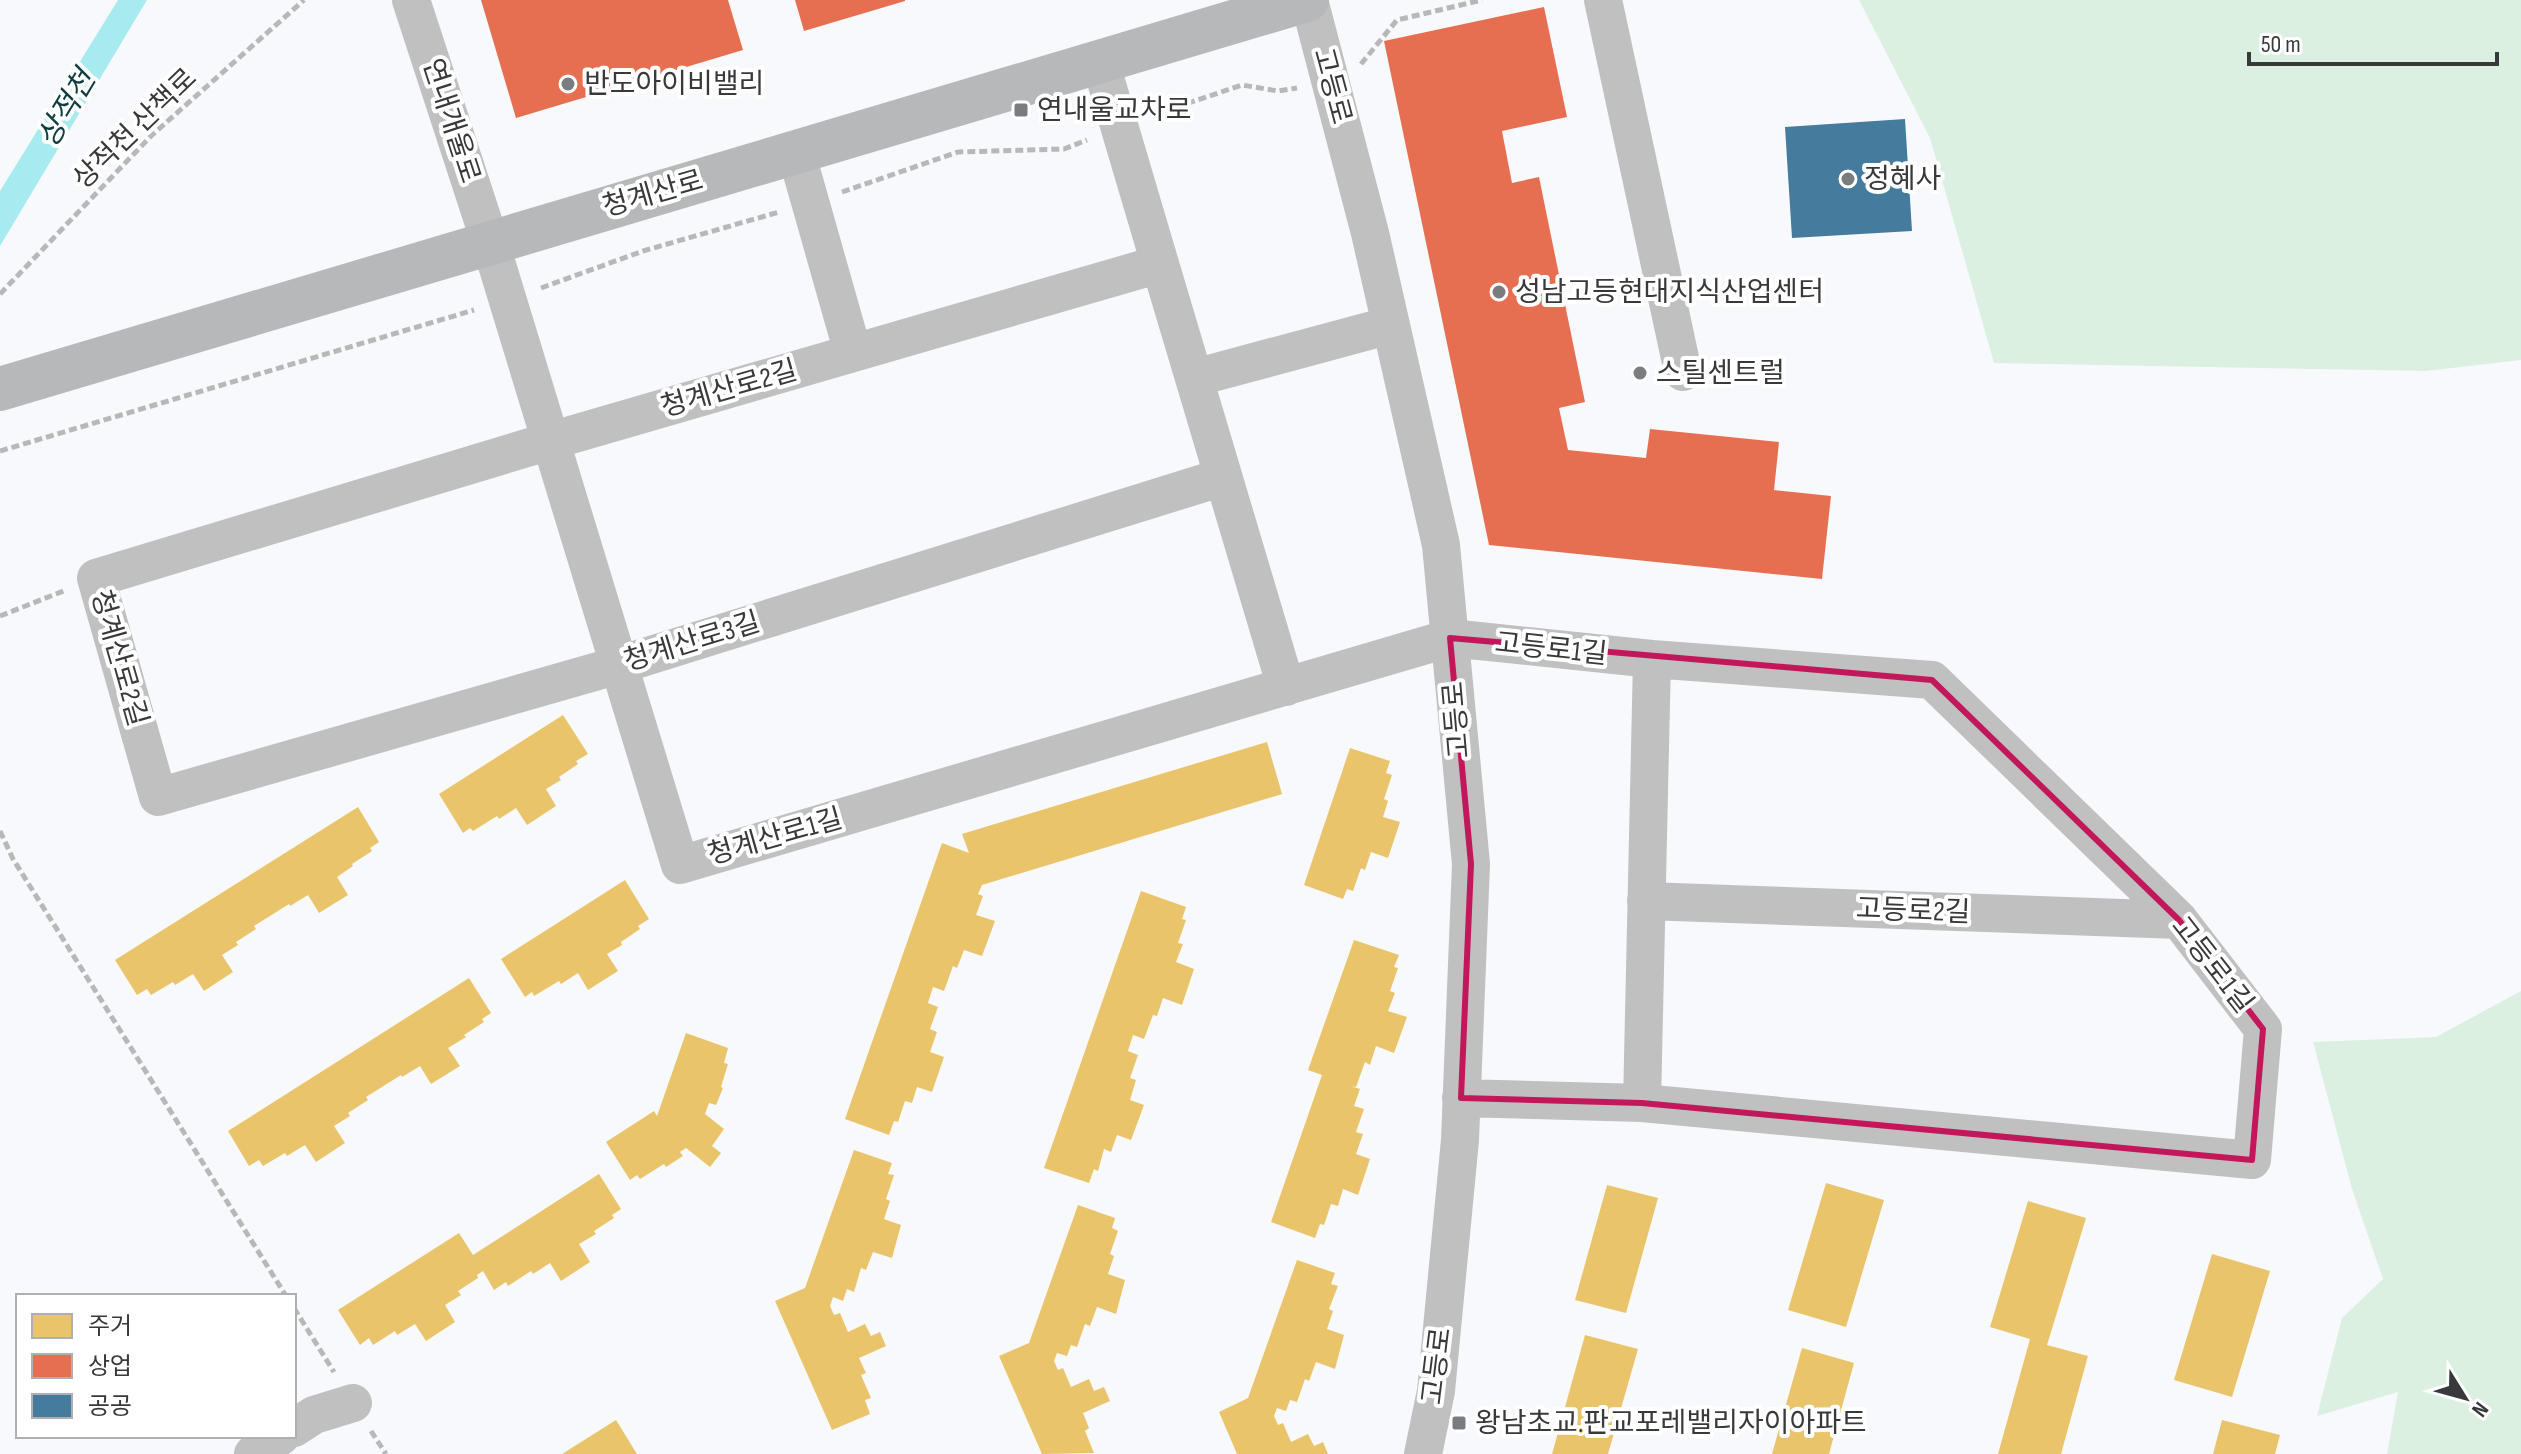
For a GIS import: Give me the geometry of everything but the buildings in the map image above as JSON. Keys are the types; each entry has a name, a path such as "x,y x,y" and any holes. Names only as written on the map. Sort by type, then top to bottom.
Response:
{"main road":[{"name":"청계산로","path":"19,383 1308,0"}],"street":[{"name":"연내개울로","path":"411,0 490,242"},
{"name":"고등로","path":"1308,0 1370,233 1441,545 1471,864 1460,1140 1436,1391 1423,1454"},
{"path":"1603,0 1683,372"},
{"path":"1100,61 1286,687"},
{"path":"796,152 853,353"},
{"name":"청계산로1길","path":"490,242 680,865 1450,638"},
{"name":"청계산로2길","path":"158,797 96,578 550,441 1160,264"},
{"path":"1194,378 1391,325"},
{"name":"청계산로3길","path":"158,797 619,665 1223,477"},
{"name":"고등로1길","path":"1450,638 1652,659 1932,680 2179,920 2263,1029 2252,1160 1642,1103 1461,1098"},
{"path":"1642,1103 1652,659"},
{"name":"고등로2길","path":"1646,901 2179,920"},
{"path":"296,1427 314,1415 353,1403"},
{"path":"253,1454 278,1438"}],"path":[{"name":"상적천 산책로","path":"0,294 151,136 304,0"},
{"path":"0,451 508,300 643,251 810,203 958,152 1064,149 1242,85 1278,91 1330,81 1356,70 1397,20 1482,0"},
{"path":"0,616 96,578"},
{"path":"0,831 13,859 285,1294"},
{"path":"296,1311 353,1403"}],"highlighted area":[{"path":"1450,638 1932,680 2179,920 2263,1029 2252,1160 1642,1103 1461,1098 1471,864"}],"green space":[{"path":"1859,0 2521,0 2521,360 2426,371 1994,363 1930,138"},
{"path":"2521,991 2521,1454 2387,1454 2398,1392 2317,1416 2342,1318 2383,1279 2352,1189 2313,1042 2436,1037"}],"water":[{"name":"상적천","path":"118,0 147,0 0,246 0,191"}],"place":[{"name":"반도아이비밸리","path":"568,84"},
{"name":"연내울교차로","path":"1021,110"},
{"name":"정혜사","path":"1848,179"},
{"name":"성남고등현대지식산업센터","path":"1499,292"},
{"name":"스틸센트럴","path":"1640,373"},
{"name":"왕남초교.판교포레밸리자이아파트","path":"1459,1423"}]}
